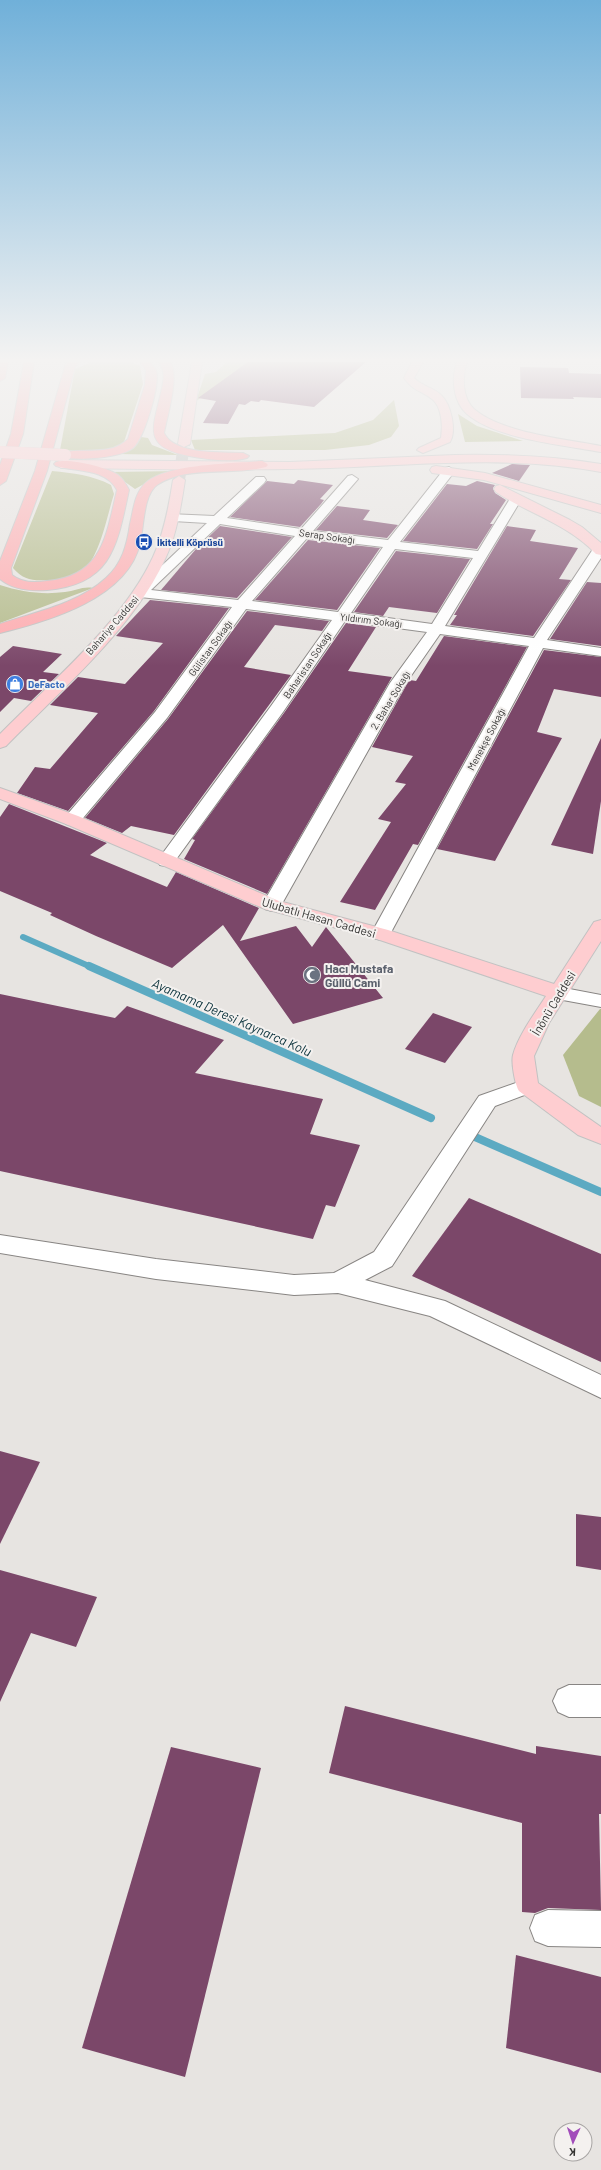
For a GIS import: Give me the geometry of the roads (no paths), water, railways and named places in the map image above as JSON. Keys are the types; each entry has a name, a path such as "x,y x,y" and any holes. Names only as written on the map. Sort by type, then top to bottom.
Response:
{"highway":[{"path":"0,481 6,463"},
{"path":"43,463 4,568 5,576 9,580 21,585 67,584 83,578 90,573 110,545 123,490 121,484 112,476 75,463"},
{"path":"0,629 75,602 110,582 119,572 132,550 144,494 153,482 180,473 262,465"},
{"path":"0,551 10,535 19,527"}],"main road":[{"path":"115,463 148,466 351,463"},
{"path":"368,463 449,471 485,477 601,509"},
{"path":"581,463 601,468"},
{"path":"485,477 515,500 571,524 600,550"},
{"name":"Bahariye Caddesi","path":"0,743 106,636 140,593 160,556 173,517 179,480"},
{"name":"Ulubatlı Hasan Caddesi","path":"0,793 72,820 272,905 381,934 559,993"},
{"name":"İnönü Caddesi","path":"527,1086 523,1056 539,1023 601,926"},
{"path":"527,1086 586,1129 601,1136"}],"street":[{"name":"Baharistan Sokağı","path":"166,861 273,715 391,545 449,471"},
{"name":"Gülistan Sokağı","path":"72,820 161,715 242,604 352,479"},
{"path":"140,593 260,480"},
{"name":"2. Bahar Sokağı","path":"272,905 398,683 437,628 515,500"},
{"name":"Serap Sokağı","path":"173,517 218,520 391,545 481,555"},
{"name":"Menekşe Sokağı","path":"381,934 538,643 600,550"},
{"name":"Yıldırım Sokağı","path":"140,593 437,628 601,652"},
{"name":"Ulubatlı Hasan Caddesi","path":"559,993 601,1001"},
{"path":"338,1283 383,1259 487,1100 527,1086"},
{"path":"0,1244 156,1269 294,1285 338,1283 436,1308 601,1387"},
{"path":"569,1701 601,1701"},
{"path":"548,1928 601,1929"}],"waterway":[{"name":"Ayamama Deresi Kaynarca Kolu","path":"23,937 91,967"},
{"name":"Ayamama Deresi Kaynarca Kolu","path":"89,966 431,1118"},
{"name":"Ayamama Deresi Kaynarca Kolu","path":"475,1137 601,1192"}],"tunnel":[{"path":"179,480 181,463"}],"place":[{"name":"İkitelli Köprüsü","path":"144,542"},
{"name":"DeFacto","path":"15,684"},
{"name":"Hacı Mustafa Güllü Cami","path":"312,975"}]}
